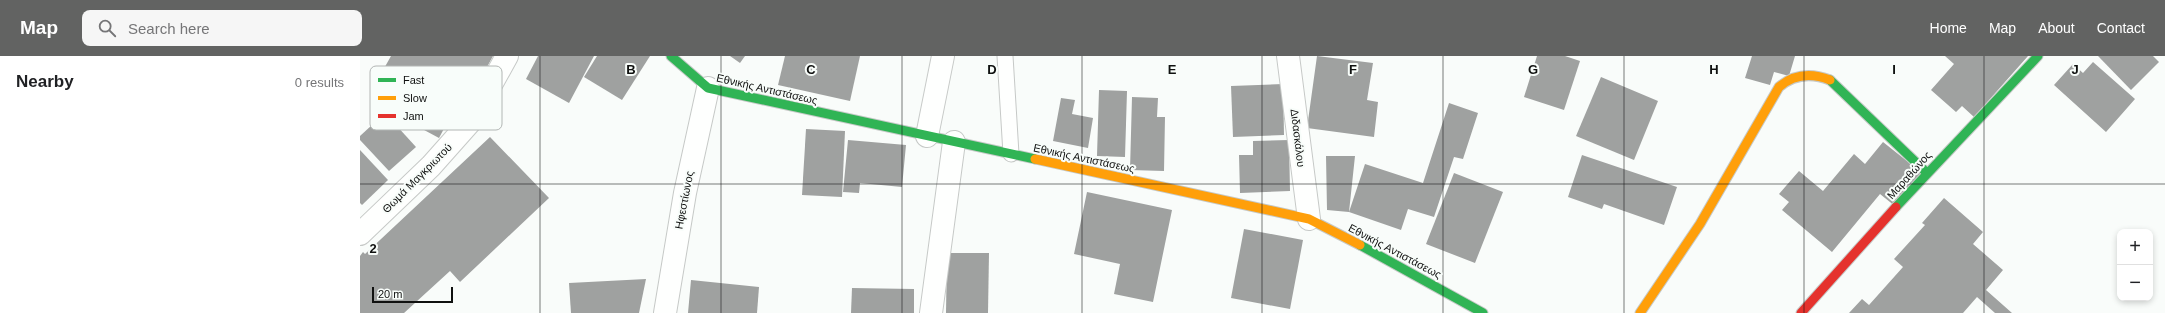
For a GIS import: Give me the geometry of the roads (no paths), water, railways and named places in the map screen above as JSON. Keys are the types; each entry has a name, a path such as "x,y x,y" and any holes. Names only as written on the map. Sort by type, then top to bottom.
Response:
{"main road":[{"name":"Εθνικής Αντιστάσεως","path":"671,56 708,88 1309,219 1374,252 1483,313"},
{"name":"Μαραθώνος","path":"1800,313 1927,173 2038,56"},
{"path":"1640,313 1700,224 1779,87 1785,81 1803,75 1822,77 1830,80 1927,173"}],"street":[{"name":"Θωμά Μαγκριωτού","path":"501,66 507,56"},
{"path":"927,136 943,56"},
{"name":"Διδασκάλου","path":"1288,56 1309,219"},
{"name":"Ηφεστίωνος","path":"665,313 685,192 708,88"},
{"name":"Θωμά Μαγκριωτού","path":"360,234 431,166 462,130"},
{"path":"931,313 934,279 954,142"}],"lane":[{"path":"1005,56 1011,154"}]}
